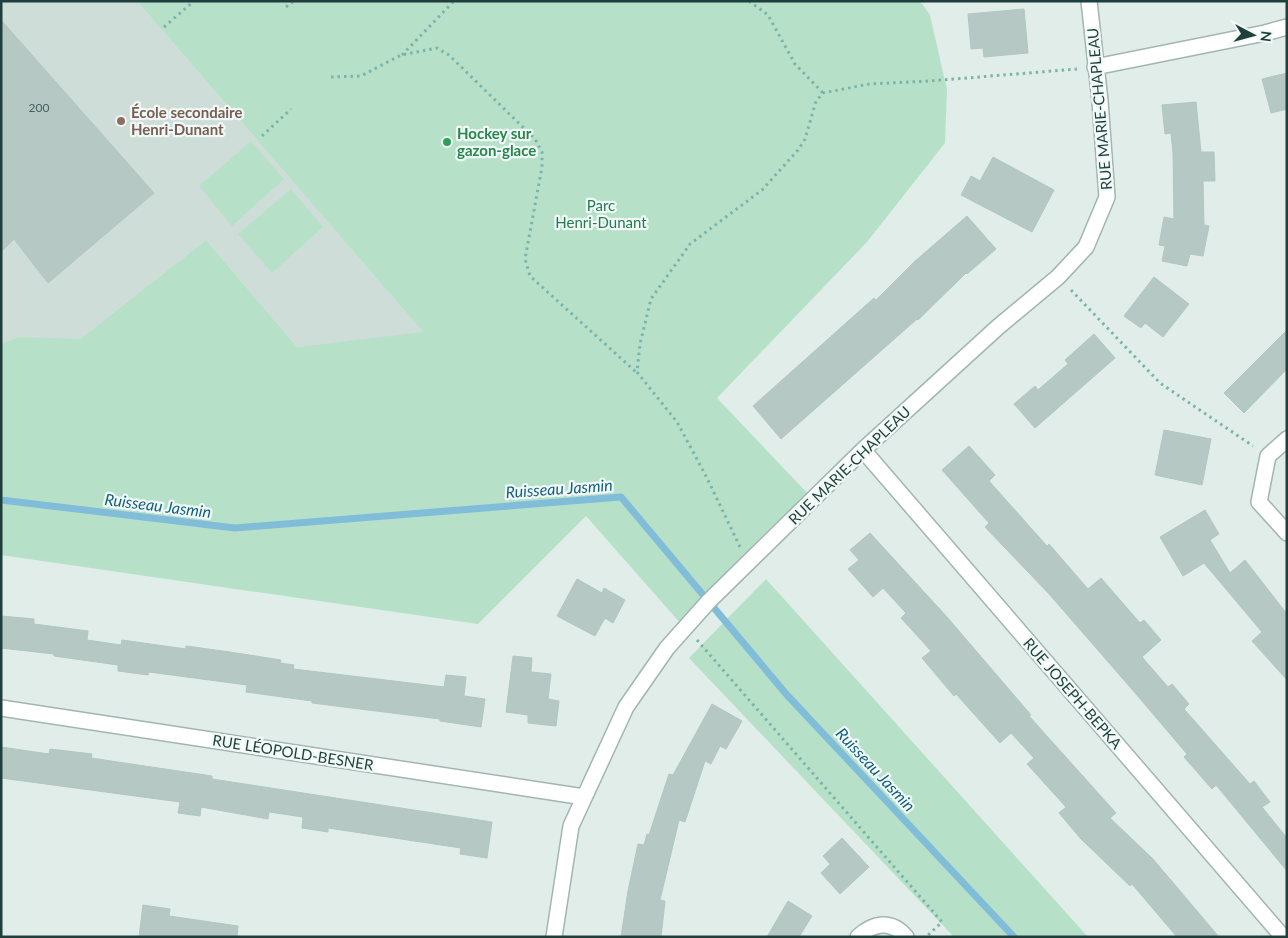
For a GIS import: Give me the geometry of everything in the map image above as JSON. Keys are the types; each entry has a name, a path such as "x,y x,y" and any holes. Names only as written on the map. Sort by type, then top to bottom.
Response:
{"street":[{"name":"RUE MARIE-CHAPLEAU","path":"554,937 571,826 626,707 667,648 748,563 863,450 998,327 1058,277 1086,247 1107,197 1089,1"},
{"path":"1095,67 1265,34 1287,27"},
{"path":"1287,439 1268,456 1259,502 1287,533"},
{"name":"RUE JOSEPH-BEPKA","path":"863,450 1283,937"},
{"name":"RUE LÉOPOLD-BESNER","path":"1,708 584,797"},
{"path":"858,937 870,926 886,925 901,931 906,937"}],"path":[{"path":"164,28 194,1"},
{"path":"286,7 294,1"},
{"path":"401,55 454,1"},
{"path":"749,1 768,15 795,64 823,93"},
{"path":"331,77 361,76 401,55 437,48 450,55 535,139 542,152 542,167 525,259 530,276 637,372 677,422 706,476 748,563"},
{"path":"637,372 640,344 651,299 690,244 762,190 798,150 805,138 816,101 823,93 868,84 930,82 1095,67"},
{"path":"262,136 291,110"},
{"path":"1058,277 1160,383 1268,456"},
{"path":"685,627 942,922 926,937"}],"shaded area":[{"name":"École secondaire Henri-Dunant","path":"1,1 137,1 424,333 297,347 206,240 80,339 1,379"}],"green space":[{"name":"Parc Henri-Dunant","path":"137,1 920,1 930,15 947,90 945,143 867,242 717,398 811,497 682,625 586,516 478,624 1,555 1,344 19,337 80,339 206,240 297,347 423,332"},
{"path":"251,141 284,179 232,226 199,186"},
{"path":"291,189 323,227 272,273 238,234"},
{"path":"766,579 1088,937 954,937 689,658"}],"building":[{"path":"1024,9 1028,53 984,57 983,48 971,49 968,14"},
{"path":"1,20 154,193 48,283 14,239 1,252"},
{"path":"1287,73 1287,109 1271,113 1262,79"},
{"path":"1196,102 1201,152 1214,152 1215,181 1203,181 1204,225 1209,226 1203,256 1190,254 1187,266 1162,261 1165,246 1159,245 1164,217 1174,219 1171,133 1165,134 1162,105"},
{"path":"993,157 1054,190 1032,232 961,195 971,176 980,181"},
{"path":"967,216 996,249 966,273 918,320 781,439 753,406 874,298 876,300 914,262"},
{"path":"1154,277 1189,304 1163,337 1145,323 1141,328 1124,316"},
{"path":"1287,330 1287,369 1244,413 1224,393"},
{"path":"1094,334 1115,358 1035,428 1014,404 1035,386 1038,390 1068,364 1065,360"},
{"path":"1164,430 1211,439 1202,485 1155,475"},
{"path":"969,446 995,475 989,481 1047,546 1049,544 1088,589 1101,578 1140,623 1144,620 1161,640 1142,657 1168,687 1172,684 1189,704 1184,709 1250,784 1254,781 1270,802 1262,807 1287,838 1287,871 1216,785 1212,789 1184,757 1187,754 1050,595 985,527 989,523 942,470"},
{"path":"1205,510 1219,534 1210,540 1230,573 1245,560 1287,614 1287,680 1252,641 1262,632 1204,563 1183,576 1160,537"},
{"path":"870,533 947,617 1031,715 1029,716 1116,813 1110,818 1153,859 1219,937 1177,937 1132,884 1130,886 1081,839 1059,813 1066,807 1027,764 1034,758 1011,733 1000,743 956,694 954,696 922,658 931,651 901,618 906,613 883,588 873,597 848,569 859,560 850,550"},
{"path":"577,579 602,593 604,588 625,600 613,623 605,618 595,636 557,616"},
{"path":"1,616 34,619 34,624 88,631 87,640 121,645 122,640 186,649 186,646 230,652 281,660 280,663 294,665 293,669 444,687 446,675 466,677 464,696 485,699 481,727 440,721 440,719 312,703 312,701 246,692 247,685 149,672 148,675 118,671 118,665 54,656 54,654 1,648"},
{"path":"513,656 532,658 531,672 551,674 548,699 559,701 556,726 528,723 528,715 506,712"},
{"path":"712,704 742,721 726,749 720,746 711,764 705,761 685,822 679,820 660,900 665,901 661,937 621,937 638,844 644,845 669,774 673,775"},
{"path":"1,747 49,754 50,749 92,754 91,758 212,776 212,779 492,822 487,858 460,854 461,848 328,828 328,832 302,828 303,817 269,812 268,819 201,807 200,816 178,813 180,802 1,778"},
{"path":"842,838 869,867 840,894 821,873 830,864 823,856"},
{"path":"788,901 812,916 799,937 767,937"},
{"path":"143,905 170,909 169,916 238,926 237,937 139,937"}],"waterway":[{"name":"Ruisseau Jasmin","path":"1,500 235,528 621,497 787,695 1014,937"}],"place":[{"name":"École secondaire Henri-Dunant","path":"121,121"},
{"name":"Hockey sur gazon-glace","path":"447,142"}]}
